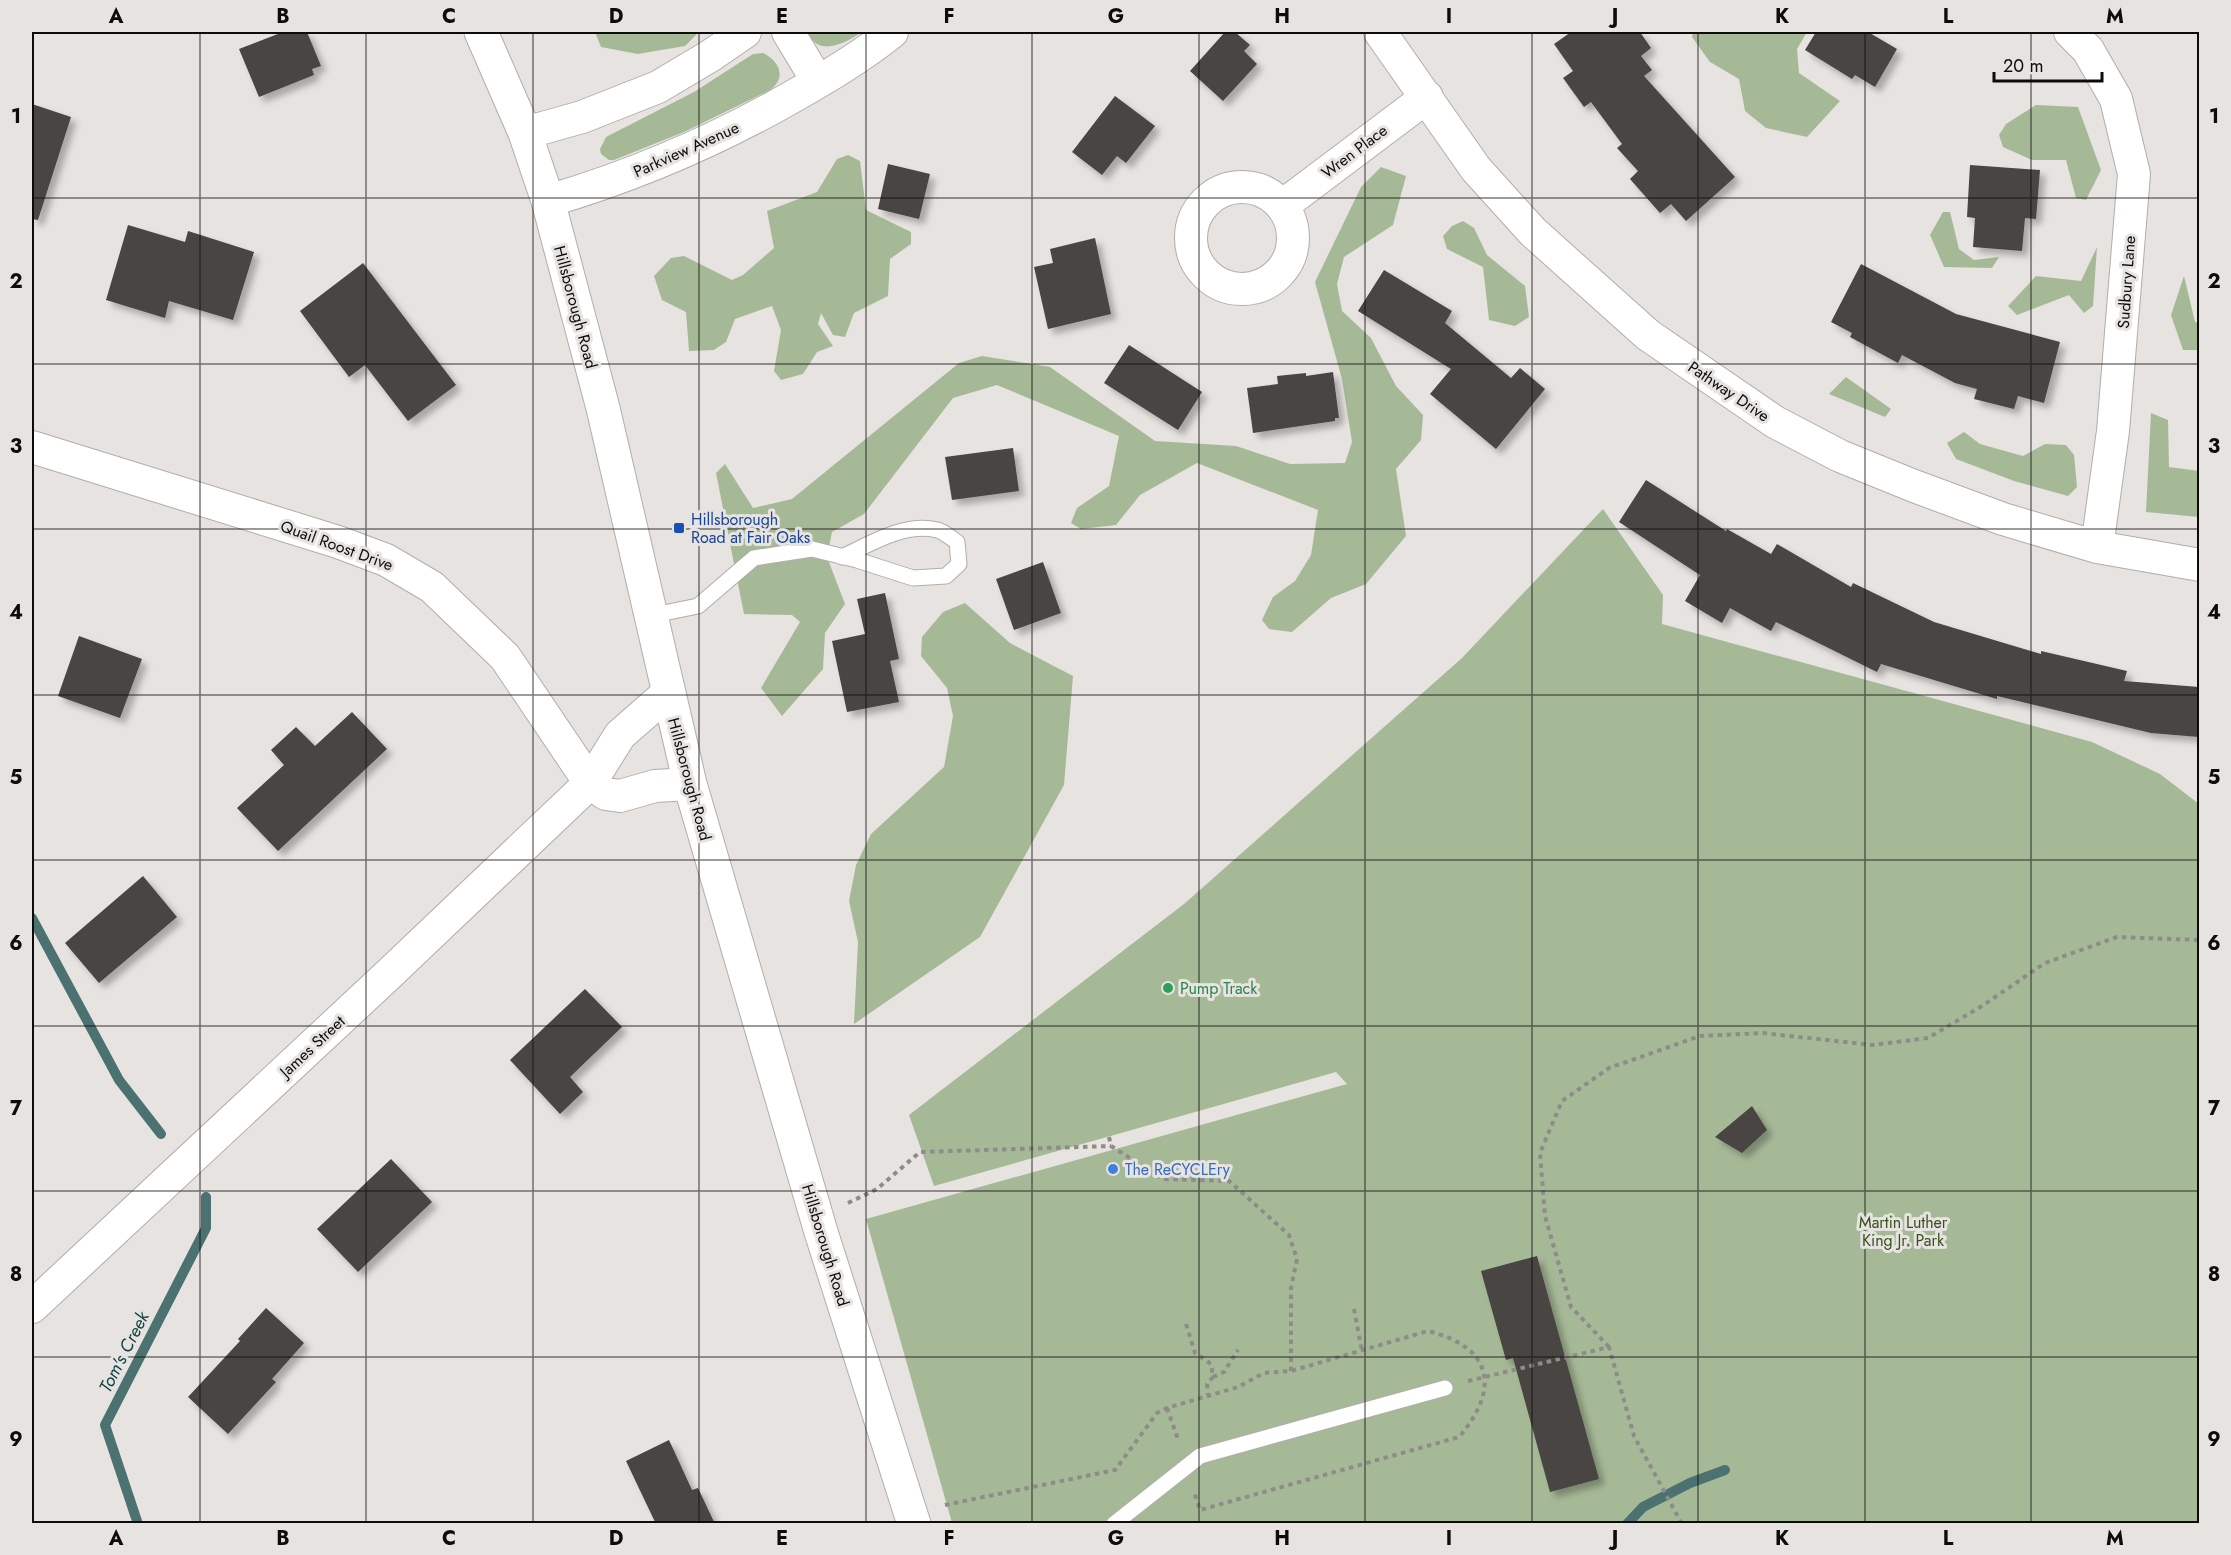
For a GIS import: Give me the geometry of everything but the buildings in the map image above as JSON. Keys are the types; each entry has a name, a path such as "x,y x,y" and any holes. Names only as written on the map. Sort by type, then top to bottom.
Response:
{"main road":[{"name":"Hillsborough Road","path":"481,32 525,133 548,201 603,408 649,616 690,784 817,1216 914,1524"}],"street":[{"path":"525,133 582,117 658,87 745,32"},
{"path":"788,32 818,82"},
{"name":"Parkview Avenue","path":"548,201 604,185 749,122 818,82 892,32"},
{"name":"Pathway Drive","path":"1380,32 1476,169 1533,232 1648,334 1775,422 1840,456 2003,519 2097,547 2199,565"},
{"name":"Sudbury Lane","path":"2070,32 2088,50 2116,99 2134,174 2113,431 2097,547"},
{"name":"Wren Place","path":"1282,206 1427,97"},
{"name":"Quail Roost Drive","path":"32,447 338,542 386,560 432,587 505,657 590,783"},
{"name":"James Street","path":"32,1306 388,975 590,783 620,735 669,693"},
{"path":"590,783 606,794 620,796 655,786 690,784"}],"lane":[{"path":"649,616 698,606 754,558 812,549 913,578 946,576 959,564 957,542 938,530 917,529 894,534 842,556"},
{"path":"1114,1524 1200,1456 1445,1388"}],"path":[{"path":"1683,1524 1634,1436 1609,1347 1571,1307 1545,1216 1540,1154 1563,1101 1609,1068 1700,1036 1763,1033 1872,1045 1928,1038 1982,1006 2045,963 2117,937 2199,940"},
{"path":"1108,1137 1111,1146"},
{"path":"817,1216 877,1189 920,1152 1111,1146 1163,1179 1229,1181 1288,1235 1297,1259 1292,1288 1291,1371"},
{"path":"1354,1309 1362,1351"},
{"path":"1186,1324 1195,1353 1212,1364 1213,1377"},
{"path":"1445,1388 1609,1347"},
{"path":"1208,1395 1207,1384 1213,1377 1224,1372 1238,1350"}],"green space":[{"path":"595,32 699,32 685,46 638,54 601,47"},
{"path":"807,32 862,32 840,44 825,46 818,45"},
{"path":"1693,32 1807,32 1797,49 1799,73 1840,101 1807,137 1766,128 1745,111 1739,79 1710,62 1692,37"},
{"path":"763,53 777,64 780,74 779,80 770,90 684,132 614,160 609,160 601,154 600,149 606,137 694,92 753,54"},
{"path":"2036,105 2078,107 2101,170 2086,200 2076,198 2066,160 2032,160 2003,147 1999,135 2006,124"},
{"path":"848,155 860,161 866,210 911,232 911,244 890,259 888,296 854,313 845,337 833,335 821,313 818,324 833,346 817,352 803,374 781,380 774,371 781,330 772,306 735,319 726,342 714,350 689,351 686,312 662,300 654,276 671,258 684,256 732,280 743,275 774,248 767,211 817,192 837,159"},
{"path":"1381,167 1406,176 1393,225 1344,257 1337,284 1342,311 1371,338 1396,386 1423,415 1421,440 1396,469 1406,536 1366,584 1331,598 1292,632 1269,629 1262,620 1273,597 1295,581 1311,555 1318,510 1197,463 1140,495 1116,525 1081,529 1071,523 1077,508 1109,486 1119,436 997,385 953,398 864,514 832,532 827,557 845,604 825,633 823,669 782,716 761,688 800,622 792,615 744,614 716,473 725,464 753,508 792,499 959,363 982,356 1050,367 1155,441 1236,446 1290,464 1345,463 1352,442 1342,379 1315,282 1361,187"},
{"path":"1943,212 1950,212 1959,249 1974,260 1999,257 1992,268 1944,267 1930,235"},
{"path":"1463,221 1474,228 1487,255 1525,286 1529,317 1515,326 1489,320 1483,267 1447,249 1443,236 1452,226"},
{"path":"2097,247 2093,306 2084,313 2069,295 2017,315 2008,306 2036,276 2081,281"},
{"path":"2184,276 2195,322 2199,323 2199,350 2183,350 2171,315"},
{"path":"1846,377 1891,409 1885,417 1829,394"},
{"path":"2151,413 2168,420 2169,467 2199,471 2199,517 2146,512"},
{"path":"1964,432 1980,444 2023,456 2045,444 2066,445 2074,455 2077,487 2068,496 2014,481 1956,459 1947,443"},
{"name":"Martin Luther King Jr. Park","path":"1603,509 1663,595 1662,624 2092,742 2160,774 2199,804 2199,1523 952,1523 866,1219 1347,1084 1336,1072 934,1186 909,1115 1184,904 1462,658"},
{"path":"965,603 1010,643 1073,676 1064,785 980,937 854,1024 858,942 849,901 856,865 871,834 944,767 953,716 947,688 921,656 922,637 943,612"}],"waterway":[{"name":"Tom's Creek","path":"32,918 119,1080 161,1134"},
{"name":"Tom's Creek","path":"138,1524 105,1425 206,1228 206,1197"},
{"path":"1627,1524 1643,1507 1690,1483 1725,1470"}],"place":[{"name":"Hillsborough Road at Fair Oaks","path":"679,528"},
{"name":"Pump Track","path":"1168,988"},
{"name":"The ReCYCLEry","path":"1113,1169"}]}
